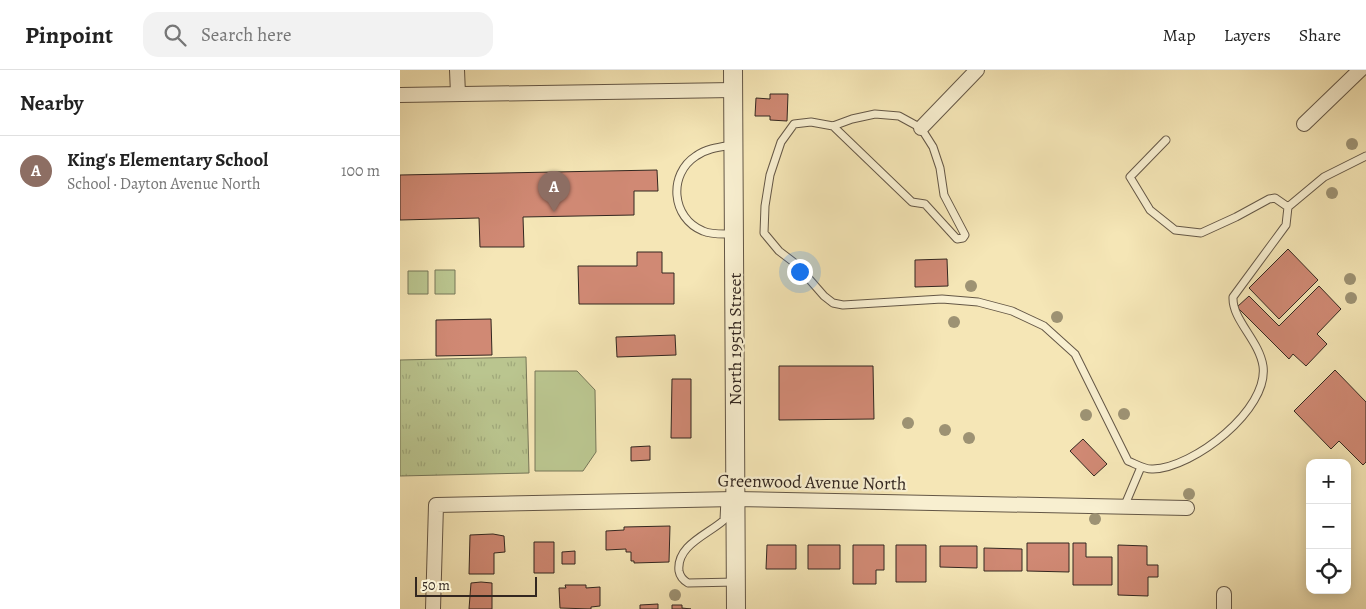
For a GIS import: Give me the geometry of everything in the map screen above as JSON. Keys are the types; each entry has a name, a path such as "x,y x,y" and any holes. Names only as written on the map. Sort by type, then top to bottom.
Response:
{"street":[{"path":"457,70 458,94"},
{"name":"North 195th Street","path":"733,70 735,234 730,499 736,609"},
{"path":"921,128 977,70"},
{"path":"1304,124 1360,70"},
{"path":"400,95 733,90"},
{"name":"Greenwood Avenue North","path":"433,609 436,505 730,499 1187,508"},
{"path":"1224,594 1224,609"}],"lane":[{"path":"833,126 912,202 926,204 957,239 964,238 965,233 944,195 938,161 933,147 921,128 899,116 887,113 852,119 833,126 811,122 794,124 789,129 778,149 770,175 764,222 764,233 779,251 796,264 824,296 833,303 878,304 942,300 978,302 1012,311 1044,326 1075,354 1128,460 1141,467 1153,470 1175,464 1208,446 1241,418 1260,390 1264,368 1258,345 1232,308 1233,297 1286,225 1288,207 1324,177 1366,156"},
{"path":"1166,140 1130,177 1150,210 1175,230 1201,233 1236,218 1269,199 1276,198 1288,207"},
{"path":"733,145 709,149 697,155 681,173 676,190 682,212 699,229 708,233 735,234"},
{"path":"1124,507 1141,467"},
{"path":"730,499 724,520 690,546 682,555 679,571 688,583 736,582"}],"green space":[{"path":"435,270 455,270 455,294 435,294"},
{"path":"408,271 428,271 428,294 408,294"},
{"path":"526,357 529,473 400,476 400,360"},
{"path":"535,371 577,371 595,390 596,452 583,471 535,471"}],"building":[{"path":"770,94 788,94 787,121 770,120 770,116 755,116 756,98 770,99"},
{"path":"657,170 658,191 634,191 634,215 523,217 524,247 480,247 479,218 400,220 400,175"},
{"path":"1288,249 1318,280 1279,319 1249,288"},
{"path":"637,252 662,252 662,273 674,273 674,304 579,304 578,266 637,266"},
{"path":"947,259 948,286 915,287 915,260"},
{"path":"1319,286 1341,309 1317,334 1327,344 1306,366 1293,354 1289,359 1237,307 1249,296 1279,326"},
{"path":"491,319 492,355 436,356 436,320"},
{"path":"675,335 676,355 617,357 616,337"},
{"path":"779,366 873,366 874,419 779,420"},
{"path":"1335,370 1366,402 1366,462 1363,465 1339,441 1331,449 1294,411"},
{"path":"672,379 691,379 691,438 671,438"},
{"path":"1083,439 1107,464 1094,476 1070,451"},
{"path":"650,446 650,460 631,461 631,447"},
{"path":"670,526 669,562 634,563 634,561 631,561 631,552 626,552 626,549 606,550 606,531 624,530 624,527"},
{"path":"493,534 504,536 505,552 494,553 494,574 469,574 470,535"},
{"path":"534,542 554,542 554,573 534,573"},
{"path":"1027,543 1069,543 1069,572 1027,571"},
{"path":"1073,543 1086,543 1086,557 1112,557 1112,585 1073,585"},
{"path":"767,545 796,545 796,569 766,569"},
{"path":"808,545 840,545 840,569 808,569"},
{"path":"853,545 884,545 884,570 876,570 876,584 853,584"},
{"path":"896,545 926,545 926,582 896,582"},
{"path":"1118,545 1147,546 1147,565 1158,565 1158,577 1148,577 1148,596 1118,595"},
{"path":"940,546 977,546 977,568 940,567"},
{"path":"984,548 1022,549 1022,571 984,571"},
{"path":"575,551 575,564 562,564 562,552"},
{"path":"471,583 492,583 492,609 469,609"},
{"path":"565,585 586,585 586,588 600,587 600,606 591,607 591,609 560,608 559,588 566,588"},
{"path":"658,604 658,609 640,609 640,605"},
{"path":"672,605 682,605 682,608 691,609 672,609"}],"place":[{"name":"King's Elementary School","path":"554,212"}]}
